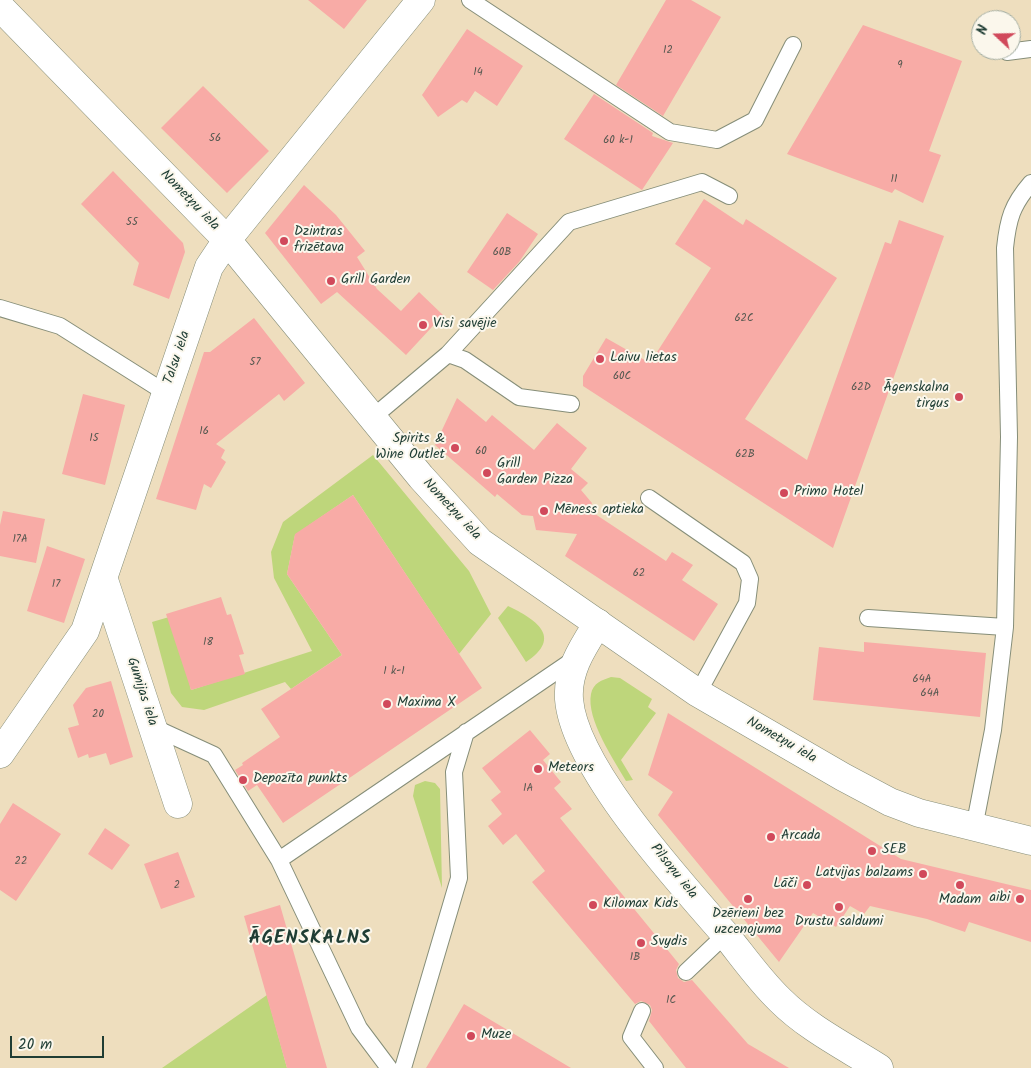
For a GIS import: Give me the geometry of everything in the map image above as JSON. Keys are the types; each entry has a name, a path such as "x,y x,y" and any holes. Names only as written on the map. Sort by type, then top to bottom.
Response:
{"street":[{"name":"Talsu iela","path":"0,754 85,631 104,580 209,267 227,240 421,0"},
{"name":"Nometņu iela","path":"0,7 227,240 421,477 480,542 698,693 843,777 890,802 920,813 1031,841"},
{"name":"Gumijas iela","path":"104,580 153,727 170,796"},
{"name":"Pilsoņu iela","path":"598,623 576,658 569,683 571,713 598,772 632,821 779,1000 805,1021 879,1068"}],"lane":[{"path":"470,0 670,132 717,140 755,120 793,45"},
{"path":"372,418 448,354 569,222 702,182 730,196"},
{"path":"974,828 993,730 1005,627 1009,437 1005,248 1007,223 1017,200 1031,183"},
{"path":"0,308 60,326 166,393"},
{"path":"448,354 466,360 518,397 571,404"},
{"path":"649,498 743,563 750,579 747,603 698,693"},
{"path":"868,618 1005,627"},
{"path":"279,860 576,658"},
{"path":"153,727 214,755 279,860 359,1028 389,1068"},
{"path":"403,1068 459,878 454,772 466,732"},
{"path":"686,972 725,935"},
{"path":"642,1012 632,1037 655,1068"}],"green space":[{"path":"373,455 469,571 491,614 459,654 353,495 295,535 287,574 342,655 291,689 285,682 204,710 182,707 171,693 152,622 176,615 191,690 312,651 274,578 271,552 283,522"},
{"path":"508,606 536,623 544,637 543,645 526,662 498,618"},
{"path":"611,677 620,678 652,699 648,707 656,713 621,760 633,780 626,781 602,739 593,715 591,704 592,690 598,682"},
{"path":"425,781 435,783 440,789 442,888 413,796 415,785"},
{"path":"267,995 287,1068 162,1068"}],"building":[{"path":"308,0 367,0 344,29"},
{"path":"666,0 691,0 721,17 663,116 616,85"},
{"path":"863,25 962,61 929,151 941,155 923,203 895,189 892,193 787,154"},
{"path":"467,29 523,66 497,106 475,91 467,103 462,100 438,117 422,95"},
{"path":"203,86 269,151 227,193 161,128"},
{"path":"594,94 653,133 652,136 673,143 642,190 564,139"},
{"path":"113,171 183,243 185,252 169,299 133,285 139,263 81,204"},
{"path":"304,185 336,215 365,251 357,257 377,289 401,311 419,292 443,315 406,355 337,292 321,304 265,233"},
{"path":"704,199 743,225 746,219 837,278 745,419 807,460 885,242 891,244 899,220 944,236 833,548 583,386 583,376 606,338 650,363 711,268 675,244"},
{"path":"507,213 538,234 519,262 493,290 467,272"},
{"path":"254,318 305,383 284,401 279,394 216,444 225,450 221,458 226,462 211,488 204,484 196,510 156,499 204,352 210,352"},
{"path":"83,394 125,405 105,485 62,474"},
{"path":"457,398 486,422 492,415 534,450 557,423 587,448 571,469 588,483 581,490 592,503 589,510 666,561 672,552 693,565 682,580 718,604 694,641 565,556 577,534 536,530 533,516 522,515 497,494 495,497 435,445"},
{"path":"353,495 482,688 283,823 257,785 248,791 235,770 243,765 242,763 280,737 261,709 342,655 287,574 295,534"},
{"path":"3,511 45,519 36,563 0,556 0,525"},
{"path":"47,546 85,559 64,623 27,611"},
{"path":"221,597 227,615 231,614 244,654 239,655 245,674 191,690 166,614"},
{"path":"864,642 986,653 980,717 813,700 819,647 864,652"},
{"path":"111,681 133,757 110,765 106,753 89,758 88,754 78,758 68,728 79,725 73,705 86,688"},
{"name":"Arcada","path":"668,713 901,859 1031,890 1031,942 969,922 965,932 927,919 870,906 864,914 850,906 836,927 813,913 779,962 658,815 673,792 648,775"},
{"path":"530,730 550,754 543,760 561,782 554,788 572,809 560,818 679,964 676,970 678,978 684,982 692,980 748,1044 789,1068 686,1068 649,1021 652,1010 650,1005 641,1001 635,1004 532,882 545,871 516,834 503,845 488,826 502,814 491,800 501,792 482,768"},
{"path":"13,803 61,834 16,901 0,890 0,824"},
{"path":"105,828 130,845 112,870 88,854"},
{"path":"178,852 195,897 161,909 144,864"},
{"path":"280,905 327,1068 287,1068 244,916"},
{"path":"464,1004 571,1068 426,1068"}],"place":[{"name":"Dzintras frizētava","path":"284,241"},
{"name":"Grill Garden","path":"331,281"},
{"name":"Visi savējie","path":"423,325"},
{"name":"Laivu lietas","path":"600,359"},
{"name":"Āgenskalna tirgus","path":"959,397"},
{"name":"Spirits & Wine Outlet","path":"455,448"},
{"name":"Grill Garden Pizza","path":"487,473"},
{"name":"Primo Hotel","path":"784,493"},
{"name":"Mēness aptieka","path":"544,511"},
{"name":"Maxima X","path":"387,704"},
{"name":"Meteors","path":"538,769"},
{"name":"Depozīta punkts","path":"243,780"},
{"name":"Arcada","path":"771,837"},
{"name":"SEB","path":"872,851"},
{"name":"Latvijas balzams","path":"923,874"},
{"name":"Lāči","path":"807,885"},
{"name":"Madam","path":"960,885"},
{"name":"Dzērieni bez uzcenojuma","path":"748,899"},
{"name":"aibi","path":"1020,899"},
{"name":"Kilomax Kids","path":"593,905"},
{"name":"Drustu saldumi","path":"839,907"},
{"name":"Svydis","path":"641,943"},
{"name":"Muze","path":"471,1036"}],"district":[{"name":"ĀGENSKALNS","path":"310,940"}]}
